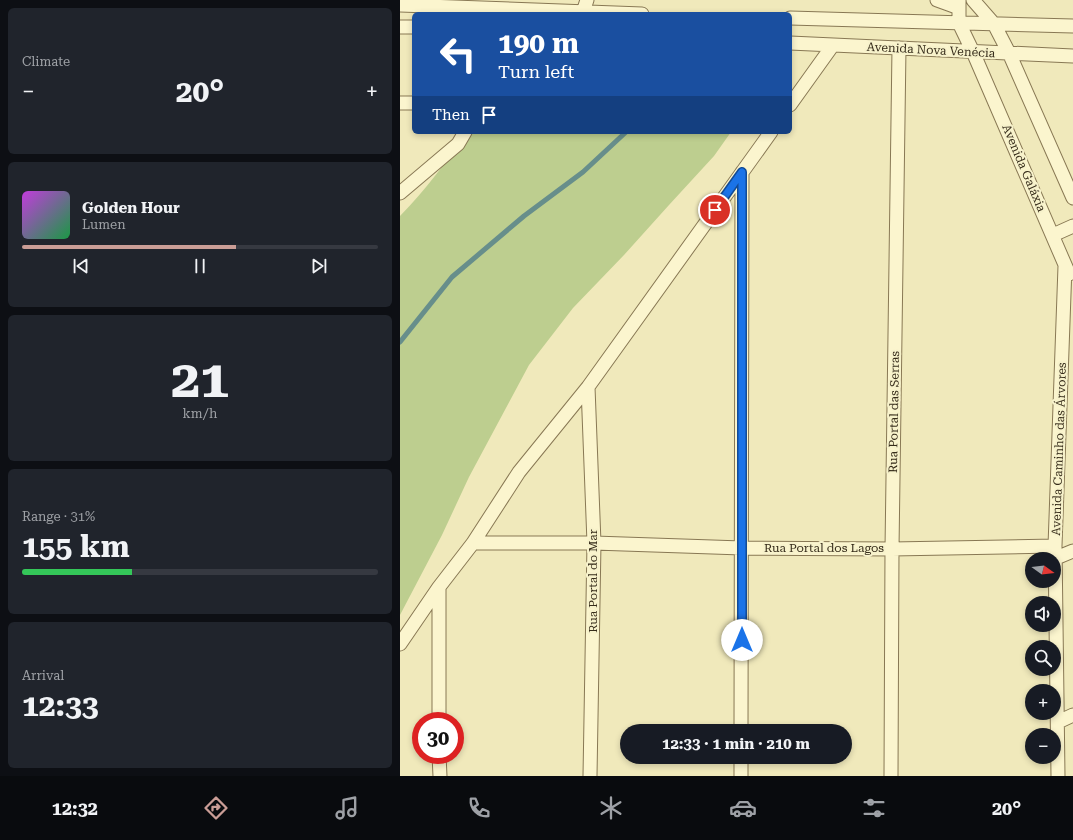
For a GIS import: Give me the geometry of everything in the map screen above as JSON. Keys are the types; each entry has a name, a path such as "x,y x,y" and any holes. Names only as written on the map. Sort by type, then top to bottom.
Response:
{"street":[{"path":"937,0 959,4 959,23"},
{"path":"972,0 994,24 1009,53 1073,198"},
{"path":"400,5 585,6 628,12"},
{"path":"792,18 1073,26"},
{"name":"Avenida Galáxia","path":"959,23 973,52 1073,285"},
{"path":"400,27 412,27"},
{"name":"Avenida Nova Venécia","path":"792,43 1073,56"},
{"path":"792,102 833,45"},
{"name":"Rua Portal das Serras","path":"891,776 892,549 899,48"},
{"path":"400,103 412,103"},
{"path":"400,193 458,144 464,134"},
{"path":"400,644 439,587 473,543 519,472 588,387 770,134"},
{"path":"741,724 742,172"},
{"path":"1052,235 1073,226"},
{"name":"Avenida Caminho das Árvores","path":"1056,552 1065,266"},
{"name":"Rua Portal do Mar","path":"588,387 594,543 590,776"},
{"name":"Rua Portal dos Lagos","path":"473,543 594,543 742,548 1056,552"},
{"path":"1056,552 1073,551"},
{"path":"439,587 439,712"},
{"name":"Avenida Caminho das Árvores","path":"1056,588 1058,776"},
{"path":"1058,722 1073,715"},
{"path":"440,764 440,776"},
{"path":"741,764 741,776"}],"green space":[{"path":"465,134 730,134 714,156 624,255 573,308 529,365 469,477 442,535 400,615 400,216 435,176"}],"waterway":[{"path":"400,342 452,277 524,216 583,172 624,134"}],"route":[{"path":"715,210 742,172 742,640"}]}
